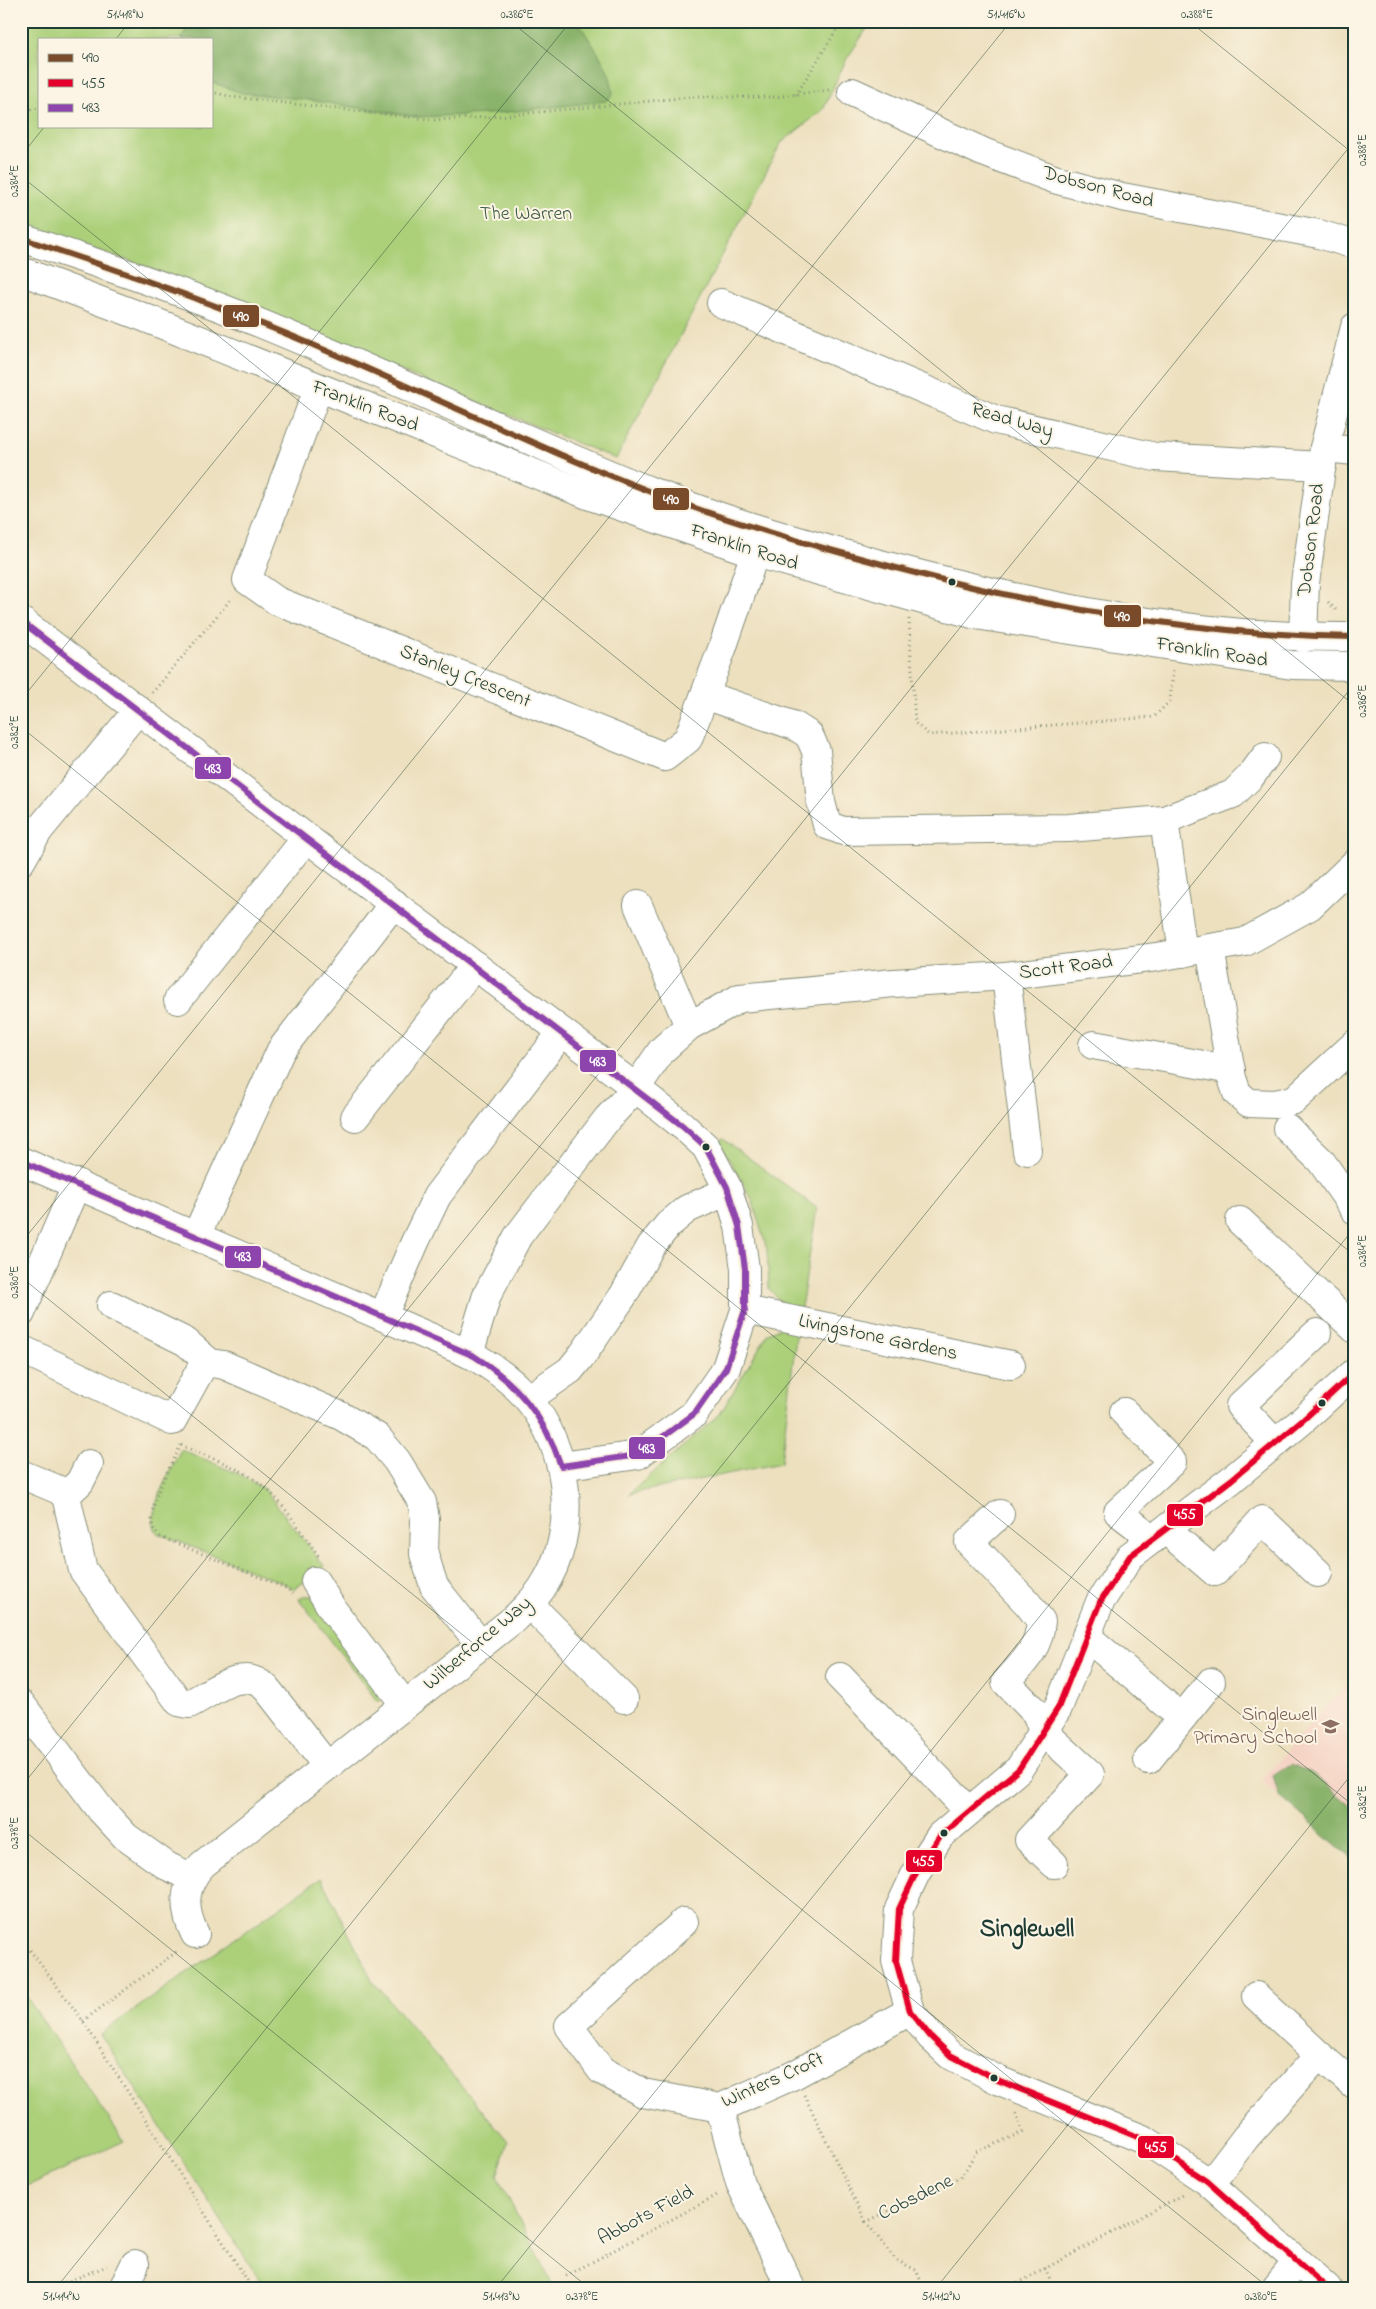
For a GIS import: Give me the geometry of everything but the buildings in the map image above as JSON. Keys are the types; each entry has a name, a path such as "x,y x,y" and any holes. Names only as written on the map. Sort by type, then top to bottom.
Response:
{"street":[{"name":"Dobson Road","path":"852,92 984,152 1054,179 1122,197 1319,234 1355,245"},
{"path":"21,238 245,317 656,494 770,533 947,582 1090,612 1213,632 1303,638 1355,637"},
{"name":"Franklin Road","path":"21,272 142,317 318,389 588,495 755,553 976,615 1292,665 1355,666"},
{"name":"Read Way","path":"721,303 996,420 1155,457 1323,457 1355,451"},
{"name":"Dobson Road","path":"1303,638 1305,583 1323,457 1355,327"},
{"path":"247,580 318,389"},
{"name":"Stanley Crescent","path":"247,580 277,601 664,758 688,739 755,553"},
{"path":"21,620 636,1088 706,1147 728,1191 738,1226 745,1268 745,1310 726,1368 694,1414 638,1455 561,1466"},
{"path":"705,695 795,726 809,735 816,751 821,802 826,825 843,831 1069,828 1164,820 1233,794 1251,776 1264,757"},
{"path":"21,861 39,830 138,710"},
{"path":"1164,820 1183,953"},
{"path":"178,1000 307,837"},
{"name":"Scott Road","path":"469,1354 487,1295 518,1236 607,1120 636,1088 662,1050 689,1026 740,998 894,983 1006,976 1183,953 1245,942 1310,906 1355,863"},
{"path":"196,1236 281,1050 394,903"},
{"path":"638,905 689,1026"},
{"path":"1210,948 1231,1070 1237,1093 1249,1102 1275,1104 1294,1100 1355,1044"},
{"path":"355,1117 475,965"},
{"path":"1006,976 1027,1151"},
{"path":"384,1316 415,1242 437,1196 562,1032"},
{"path":"1093,1045 1231,1070"},
{"path":"1287,1128 1321,1161 1355,1210"},
{"name":"Wilberforce Way","path":"21,1161 77,1183 469,1354 500,1374 528,1399 548,1430 561,1466 565,1495 563,1535 549,1575 529,1604 481,1645 207,1861 192,1878 186,1891 185,1906 194,1934"},
{"path":"21,1313 77,1183"},
{"path":"528,1399 570,1370 583,1354 623,1296 651,1246 668,1225 687,1210 728,1191"},
{"path":"1240,1221 1355,1329"},
{"path":"111,1305 186,1342 210,1363 224,1365 276,1387 340,1416 375,1435 397,1461 422,1502 425,1518 424,1554 433,1582 481,1645"},
{"name":"Livingstone Gardens","path":"745,1310 1011,1365"},
{"path":"1275,1443 1240,1406 1317,1333"},
{"path":"21,1349 177,1433 202,1368 210,1363"},
{"path":"1327,2288 1208,2183 1145,2140 1018,2089 950,2055 930,2036 910,2010 896,1961 899,1909 916,1873 940,1836 1019,1769 1058,1708 1100,1602 1130,1556 1275,1443 1355,1372"},
{"path":"1124,1412 1172,1462 1118,1512 1159,1534 1215,1572 1262,1520 1318,1572"},
{"path":"65,1496 80,1482 88,1464"},
{"path":"21,1474 57,1489 65,1496 84,1570 179,1702 189,1704 238,1679 257,1682 267,1689 327,1766"},
{"path":"1000,1514 969,1542 1042,1621 1040,1637 1032,1652 1006,1682 1036,1713 1043,1731 1090,1774 1029,1840 1054,1864"},
{"path":"311,1581 405,1705"},
{"path":"529,1604 624,1699"},
{"path":"1086,1636 1182,1718"},
{"path":"840,1677 969,1811"},
{"path":"1148,1760 1211,1682"},
{"path":"21,1704 101,1810 126,1837 167,1866 192,1878"},
{"name":"Winters Croft","path":"684,1922 569,2026 601,2070 643,2093 720,2108 794,2075 910,2010"},
{"path":"1256,1996 1355,2086"},
{"path":"1208,2183 1319,2055"},
{"path":"720,2108 740,2183 791,2288"},
{"path":"1276,2288 1297,2262"}],"path":[{"path":"796,96 842,21"},
{"path":"212,92 233,97 435,120 490,117 690,96 796,96 829,90 833,81 852,92"},
{"path":"21,111 38,108"},
{"path":"138,710 247,580"},
{"path":"907,596 916,723 929,735 1154,717 1170,701 1176,647"},
{"path":"177,1433 246,1474 264,1487 282,1506 311,1581 288,1588 162,1537 154,1531 151,1521 154,1503 177,1433"},
{"path":"83,2021 196,1936 194,1934"},
{"path":"21,1938 83,2021 252,2288"},
{"name":"Cobsdene","path":"794,2075 866,2222 896,2260 916,2270 924,2288"},
{"name":"Cobsdene","path":"866,2222 962,2176 976,2152 1023,2132 1014,2106 1018,2089"},
{"name":"Abbots Field","path":"566,2276 740,2183"},
{"path":"1009,2288 1208,2183"},
{"path":"1045,2268 1054,2288"}],"shaded area":[{"name":"Singlewell Primary School","path":"1355,1675 1355,1861 1261,1780"}],"green space":[{"name":"The Warren","path":"21,21 872,21 846,60 823,110 781,143 616,459 150,268 21,224"},
{"path":"190,21 578,21 605,66 612,85 613,95 606,101 490,114 417,117 302,99 242,93 212,82 212,38 182,38"},
{"path":"723,1139 817,1208 801,1308 784,1305 769,1289 767,1250 752,1199 719,1142"},
{"path":"781,1327 797,1329 781,1463 629,1494 720,1414 768,1333"},
{"path":"181,1449 243,1476 265,1490 324,1566 323,1568 293,1590 288,1585 157,1533 154,1524 154,1514 157,1503 166,1479"},
{"path":"311,1596 388,1693 380,1701 377,1701 299,1599"},
{"path":"1291,1764 1313,1774 1355,1809 1355,1861 1279,1796 1273,1776"},
{"path":"321,1878 372,1980 508,2141 497,2176 554,2288 265,2288 100,2034"},
{"path":"21,1989 124,2141 21,2189"}],"transit line":[{"name":"490","path":"21,238 161,286 265,325 584,465 681,503 768,532 917,574 979,589 1103,614 1228,630 1291,635 1355,637"},
{"name":"483","path":"21,621 683,1126 706,1147 727,1187 739,1226 745,1269 745,1310 726,1368 694,1414 638,1455 561,1466 547,1432 528,1403 503,1378 474,1356 21,1161"},
{"name":"455","path":"1327,2288 1207,2181 1145,2140 1000,2081 950,2055 930,2036 910,2011 896,1961 899,1909 916,1873 940,1836 1019,1769 1058,1708 1100,1602 1130,1556 1231,1480 1303,1420 1355,1372"}],"place":[{"name":"Singlewell Primary School","path":"1331,1727"}],"district":[{"name":"Singlewell","path":"1027,1930"}]}
